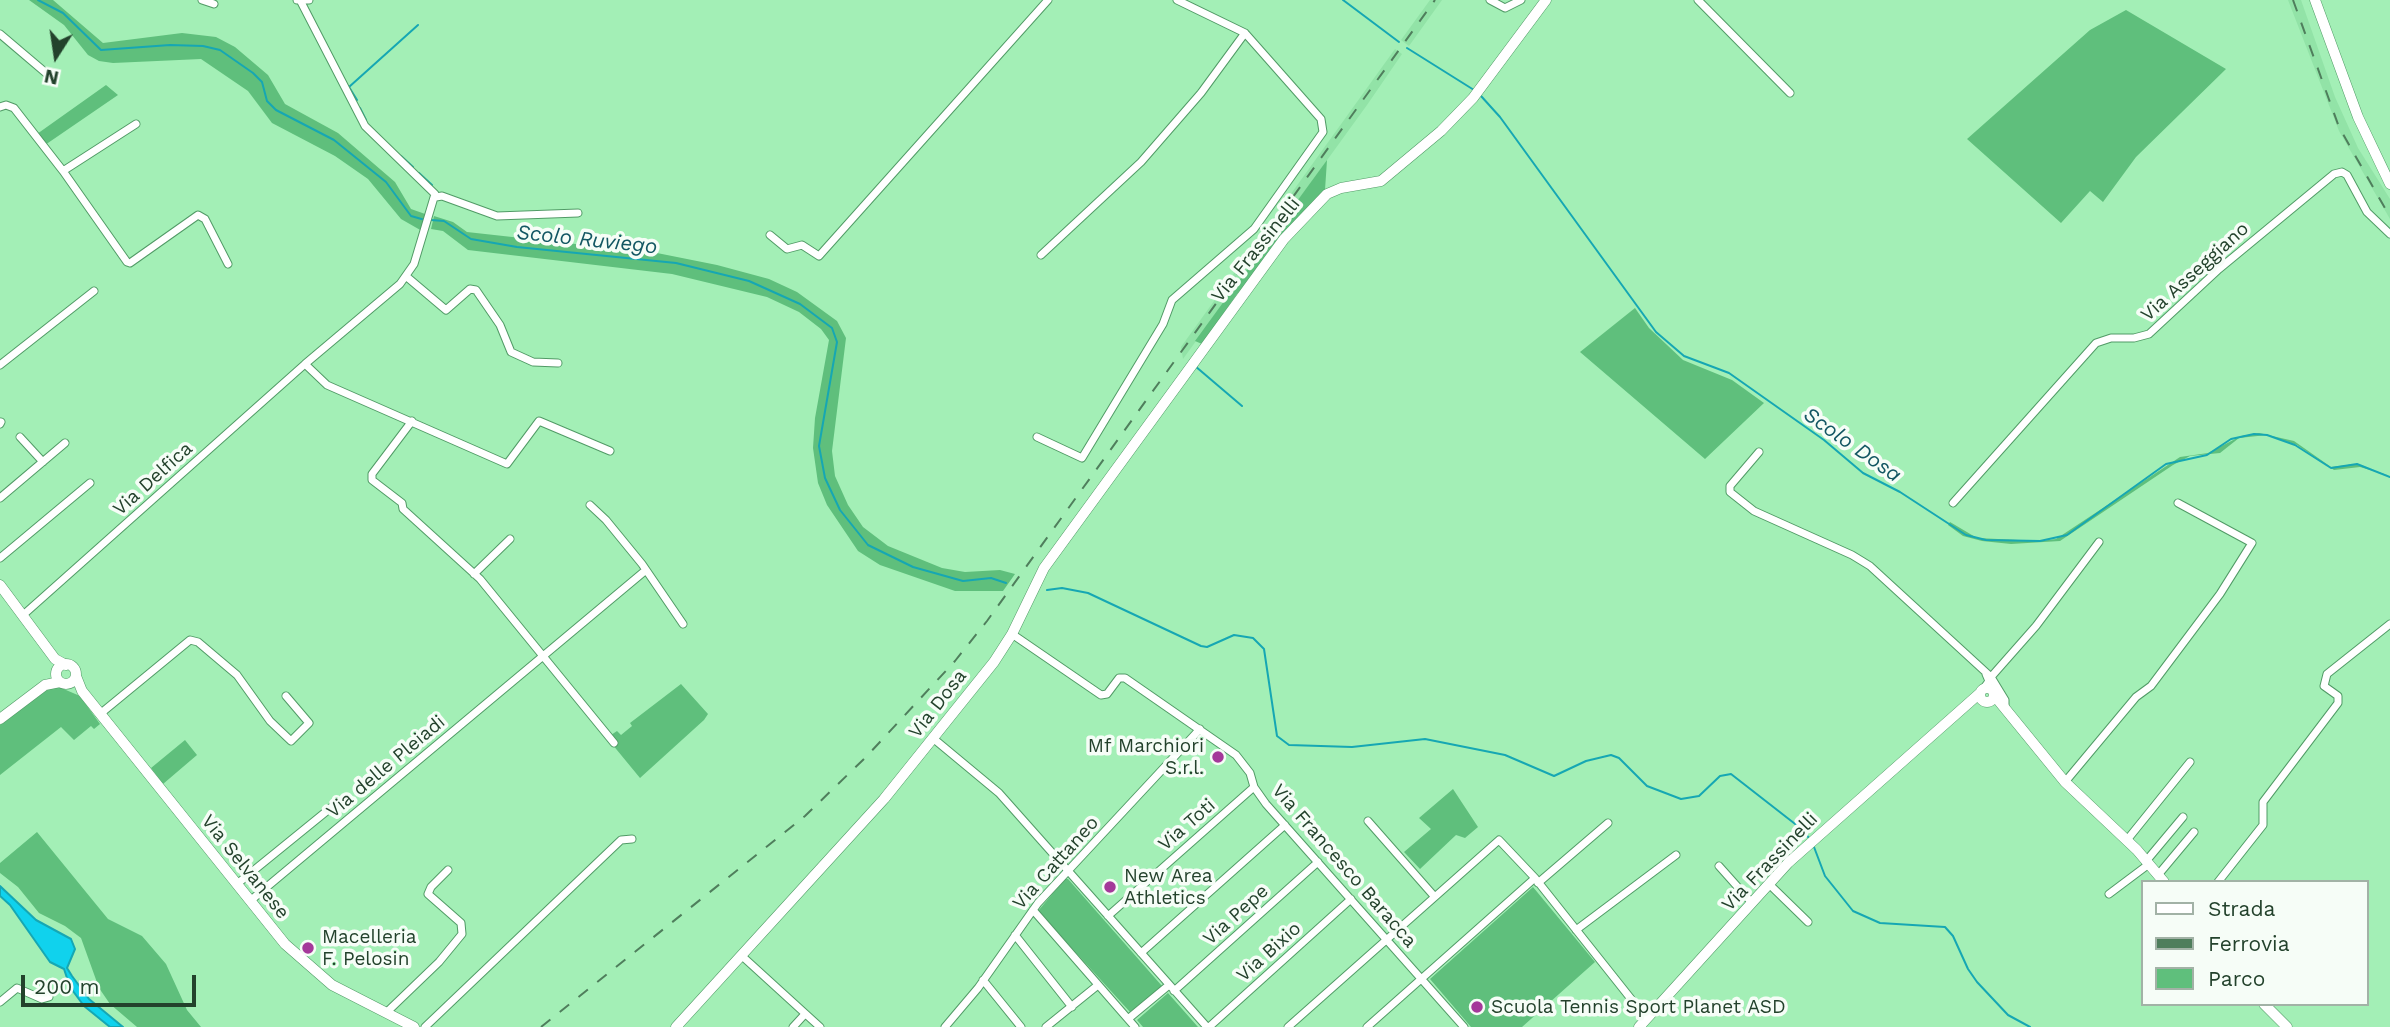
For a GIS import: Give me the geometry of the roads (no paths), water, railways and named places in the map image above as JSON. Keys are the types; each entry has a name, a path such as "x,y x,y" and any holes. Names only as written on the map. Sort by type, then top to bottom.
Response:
{"street":[{"path":"202,0 214,4"},
{"path":"770,235 787,249 802,245 819,256 1048,0"},
{"path":"1037,437 1082,458 1166,319 1172,300 1254,229 1321,136 1324,124 1245,33 1177,0"},
{"path":"1490,0 1505,8 1521,0"},
{"name":"Via Frassinelli","path":"1186,372 1261,268 1313,206 1333,191 1386,178 1440,131 1476,95 1546,0"},
{"path":"1698,0 1790,93"},
{"path":"2315,0 2358,117 2390,184"},
{"path":"302,1 365,126 436,197 442,196 497,216 578,213"},
{"path":"1041,255 1141,162 1201,93 1245,33"},
{"path":"0,34 46,73"},
{"path":"0,107 6,105 14,108 63,171 127,262 130,263 198,215 205,219 228,264"},
{"path":"63,171 136,124"},
{"name":"Via Asseggiano","path":"1953,503 2096,343 2111,338 2149,334 2261,233 2334,174 2342,172 2351,182 2367,212 2390,234"},
{"name":"Via Delfica","path":"23,616 304,364 407,276 427,228 436,197"},
{"path":"407,276 446,310 470,289 476,290 500,325 512,352 533,362 558,363"},
{"path":"0,365 94,291"},
{"path":"304,364 327,385 507,464 539,421 610,451"},
{"name":"Via Dosa","path":"676,1027 934,739 1012,634 1044,568 1186,372"},
{"path":"412,421 372,474 372,480 402,503 403,509 474,574 614,743"},
{"path":"20,437 43,462"},
{"path":"0,485 3,495 65,443"},
{"path":"1759,452 1730,486 1730,492 1754,511 1852,555 1870,566 1988,675 2005,700 2003,707"},
{"path":"0,558 90,483"},
{"path":"2065,782 2136,697 2151,686 2220,594 2252,543 2178,503"},
{"path":"590,505 606,520 646,570 683,624"},
{"path":"474,574 510,539"},
{"path":"2099,542 2036,626 1988,675 1987,695 2003,707 2065,782 2127,840 2161,878 2194,832"},
{"name":"Via delle Pleiadi","path":"250,901 646,570"},
{"name":"Via Selvanese","path":"0,584 61,672 82,691 274,932 310,968 345,992 388,1011 414,1027"},
{"path":"2220,880 2263,825 2263,802 2338,704 2338,695 2324,686 2327,674 2390,624"},
{"name":"Via Francesco Baracca","path":"1012,634 1099,695 1105,695 1119,678 1125,678 1236,755 1250,773 1254,787 1285,825 1464,1027"},
{"path":"100,714 190,640 198,642 237,675 270,721 291,741 309,723 286,696"},
{"path":"1,715 61,672"},
{"name":"Via Selvanese","path":"61,672 76,676 82,691"},
{"name":"Via Frassinelli","path":"1639,1027 1806,844 1969,705 1987,695"},
{"name":"Via Cattaneo","path":"945,1027 983,981 1033,910 1068,869 1200,729"},
{"path":"934,739 999,793 1208,1027"},
{"path":"2127,840 2190,762"},
{"name":"Via Toti","path":"1108,916 1254,787"},
{"path":"237,884 333,806"},
{"path":"2109,894 2148,862 2182,817"},
{"path":"1368,821 1434,896"},
{"path":"1367,1027 1608,822"},
{"path":"1142,953 1285,825"},
{"path":"425,1027 621,840 632,839"},
{"path":"1288,1027 1497,841 1505,843 1647,1019"},
{"path":"1576,930 1676,855"},
{"name":"Via Pepe","path":"1131,1024 1318,862"},
{"path":"1719,866 1752,903"},
{"path":"388,1011 439,962 462,934 461,923 428,894 430,887 448,870"},
{"path":"1769,884 1808,922"},
{"name":"Via Bixio","path":"1208,1027 1351,899"},
{"path":"1033,910 1131,1024"},
{"path":"1015,934 1072,1007"},
{"path":"742,956 820,1027"},
{"path":"983,981 1021,1027"},
{"path":"1046,1027 1098,985"},
{"path":"0,1002 18,988 42,999 49,997"},
{"path":"2266,1006 2287,1027"},
{"path":"793,1027 805,1014"}],"water":[{"path":"0,886 36,920 71,939 75,949 67,968 89,999 123,1027 110,1027 84,1006 70,987 64,969 50,962 10,905 0,896"}],"waterway":[{"name":"Scolo Ruviego","path":"38,0 63,13 101,50 170,45 203,46 220,50 262,82 267,101 276,110 334,140 386,182 411,216 425,220"},
{"name":"Scolo Dosa","path":"1343,0 1399,42"},
{"path":"357,100 349,87 418,25"},
{"name":"Scolo Dosa","path":"1407,48 1474,90"},
{"name":"Scolo Dosa","path":"1481,96 1500,117 1656,332 1684,356 1729,373 1824,440 1863,473 1900,492 1966,535 1986,540 2040,541 2067,535 2166,464 2207,455 2231,439 2254,434 2267,435 2295,445 2331,468 2357,464 2390,477"},
{"path":"360,108 366,120"},
{"path":"401,156 413,167"},
{"path":"419,173 432,185"},
{"name":"Scolo Ruviego","path":"431,220 444,221 471,239 517,247 676,263 749,281 800,304 832,328 837,342 819,446 825,478 840,510 868,545 913,567 963,581 991,578 1006,583"},
{"path":"1195,366 1242,406"},
{"name":"Scolo Ruviego","path":"1047,590 1062,588 1088,593 1201,646 1207,647 1234,635 1253,638 1264,649 1277,736 1289,745 1352,747 1425,739 1505,755 1554,776 1586,761 1611,755 1619,758 1647,786 1681,799 1699,796 1720,776 1731,774 1799,827 1810,839"},
{"name":"Scolo Ruviego","path":"1814,847 1825,876 1853,911 1880,923 1945,927 1953,936 1977,982 2008,1015 2030,1027"}],"railway":[{"path":"541,1027 805,816 866,757 955,661 987,621 1435,0"},
{"path":"2293,0 2339,127 2390,217"}],"place":[{"name":"Mf Marchiori S.r.l.","path":"1218,757"},
{"name":"New Area Athletics","path":"1110,887"},
{"name":"Macelleria F. Pelosin","path":"308,948"},
{"name":"Scuola Tennis Sport Planet ASD","path":"1477,1007"}]}
